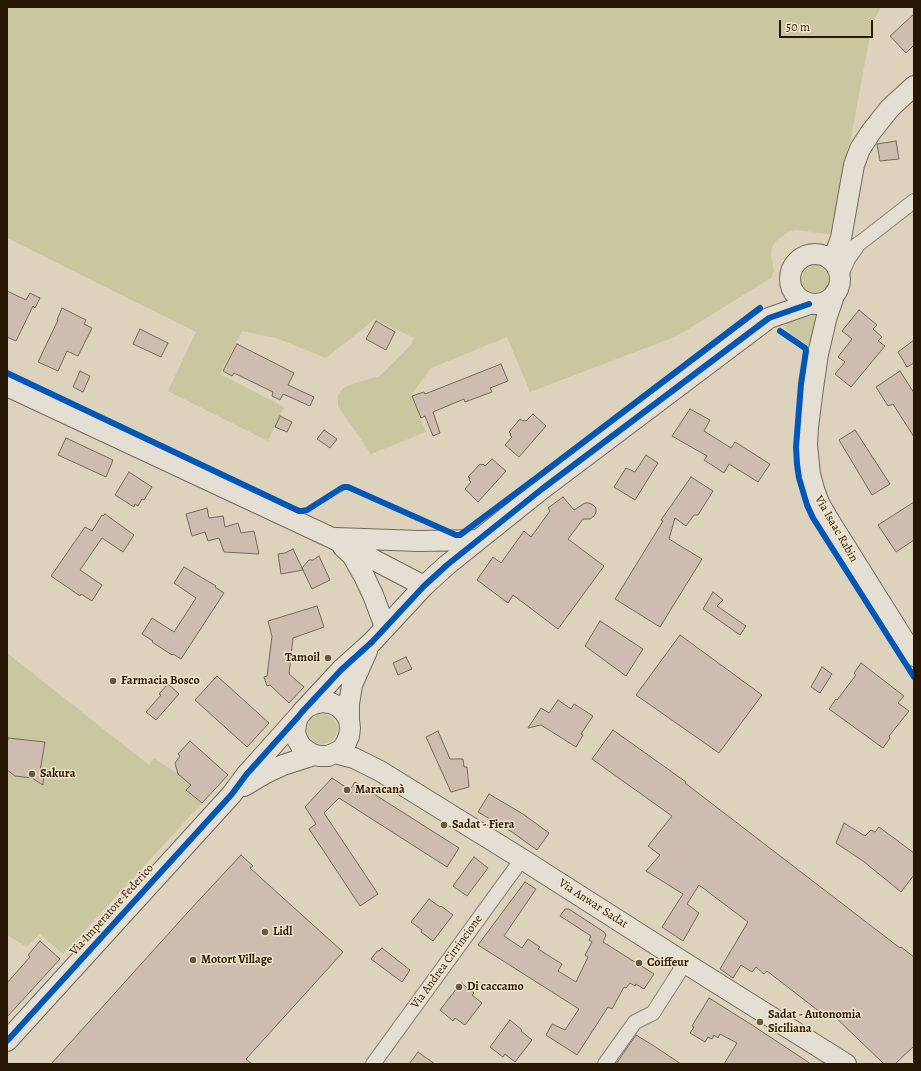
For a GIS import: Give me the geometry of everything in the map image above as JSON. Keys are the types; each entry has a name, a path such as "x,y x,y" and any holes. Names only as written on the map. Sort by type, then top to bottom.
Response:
{"street":[{"name":"Via Isaac Rabin","path":"914,86 890,108 871,132 860,149 854,165 841,238 836,277 818,354 808,427 807,446 810,474 819,503 914,656"},
{"path":"232,794 246,775 302,712 342,670 372,642 424,586 447,565 542,489 769,318 809,304 816,304 827,300 836,277 860,243 914,201"},
{"path":"843,227 845,234 849,237 857,238 893,217"},
{"path":"836,277 860,243"},
{"path":"809,304 797,296 791,284 793,269 797,263 803,258 820,254 827,257 836,277"},
{"path":"769,318 791,284"},
{"path":"7,386 332,538 424,586"},
{"path":"332,538 419,541 478,540"},
{"path":"332,538 352,555 373,595 385,627"},
{"path":"349,720 338,707 331,703 322,702 314,704 302,712 296,724 297,740 301,746 314,755 328,756 335,754 342,749 349,736 350,728 349,704 352,685 372,642"},
{"name":"Via Anwar Sadat","path":"335,754 354,758 380,771 846,1064"},
{"path":"232,794 266,773 314,755"},
{"name":"Via Imperatore Federico","path":"7,1041 232,794"},
{"name":"Via Andrea Cirrincione","path":"373,1064 522,859"},
{"path":"605,1064 635,1022 653,1013 685,964"}],"shaded area":[{"path":"7,7 881,7 872,24 850,143 847,150 835,235 797,230 788,232 776,241 772,247 771,255 774,271 771,278 677,336 530,392 507,337 431,368 411,395 426,432 371,454 338,406 338,396 343,388 380,376 411,345 414,338 375,319 326,358 276,338 242,331 220,374 284,407 268,441 168,391 196,332 7,238"},
{"path":"811,262 817,262 827,269 830,278 829,284 823,291 817,294 811,294 801,287 798,281 798,275 805,265"},
{"path":"801,313 820,316 811,347 795,337 783,326"},
{"path":"7,653 149,765 154,758 178,774 191,785 187,790 202,803 63,954 40,934 27,947 7,935"},
{"path":"322,714 333,718 337,729 333,740 322,744 311,740 307,729 311,718"}],"building":[{"path":"914,14 914,45 906,53 890,36"},
{"path":"896,141 899,159 880,161 877,144"},
{"path":"7,291 26,300 30,293 40,298 35,308 33,306 16,341 7,337"},
{"path":"62,308 86,320 84,324 92,328 78,356 67,351 58,371 38,362 58,320"},
{"path":"859,310 877,325 873,329 882,337 878,341 885,346 851,387 835,374 845,362 838,357 852,339 842,331"},
{"path":"376,321 395,332 386,350 366,339"},
{"path":"140,329 168,343 161,357 133,344"},
{"path":"914,340 914,363 907,367 898,352"},
{"path":"237,344 294,373 288,385 314,397 310,406 283,394 280,400 272,396 273,392 234,373 232,376 223,371"},
{"path":"501,364 508,381 490,388 492,392 465,402 464,399 433,412 440,433 433,436 425,416 421,418 412,396 424,392 425,394"},
{"path":"80,371 90,376 83,392 73,387"},
{"path":"900,371 914,393 914,437 893,404 888,406 876,387"},
{"path":"690,409 710,420 704,431 731,448 735,442 770,464 758,482 729,464 724,473 704,460 707,456 672,436"},
{"path":"533,414 546,426 519,457 505,445 512,437 509,432 520,419 526,421"},
{"path":"280,416 292,422 287,432 275,427"},
{"path":"324,430 337,439 330,448 317,439"},
{"path":"855,430 890,484 872,495 839,440"},
{"path":"66,438 113,460 106,477 58,455"},
{"path":"646,455 658,463 635,500 614,487 626,468 635,472"},
{"path":"492,459 506,471 478,502 465,489 471,482 469,480 470,478 468,477 480,464 485,466"},
{"path":"129,472 152,487 144,500 142,499 138,506 135,504 134,507 115,495"},
{"path":"691,477 713,491 698,515 694,515 686,526 675,518 669,539 702,559 660,627 615,599 663,521 661,520"},
{"path":"563,497 574,510 585,503 589,503 596,508 594,516 590,519 583,519 568,539 604,566 558,629 513,595 508,603 477,580 493,557 501,563 524,531 531,537 550,511 548,508"},
{"path":"914,502 914,540 896,552 878,525"},
{"path":"207,508 209,518 223,516 225,527 238,523 241,533 254,531 259,554 224,552 219,538 208,541 205,532 192,536 186,514"},
{"path":"105,514 134,535 123,552 102,538 80,570 102,585 92,601 81,594 80,596 51,576 85,527 92,531 102,515 103,516"},
{"path":"293,549 303,570 281,574 278,554 285,553"},
{"path":"319,556 330,580 312,589 302,568 309,560 313,560"},
{"path":"184,567 216,586 215,587 224,593 181,659 173,654 172,655 142,634 152,618 174,632 196,598 174,583"},
{"path":"713,592 723,600 717,606 746,626 740,635 703,609"},
{"path":"317,606 324,627 293,638 289,674 304,687 289,703 270,685 267,686 264,677 267,676 272,636 268,621"},
{"path":"600,621 643,649 626,676 585,646"},
{"path":"680,635 762,695 719,753 636,695"},
{"path":"406,657 412,669 398,675 393,663"},
{"path":"861,663 904,696 898,703 909,711 889,736 890,738 883,748 829,709 856,675 854,673"},
{"path":"822,667 832,674 820,693 811,687"},
{"path":"217,676 269,723 247,747 195,700"},
{"path":"168,684 179,694 156,720 146,712 161,695 159,694"},
{"path":"558,700 571,709 574,704 593,716 581,734 583,735 576,747 541,725 528,728 541,708 549,713"},
{"path":"613,730 686,782 685,783 900,948 901,947 914,957 914,1046 895,1064 884,1064 833,1015 829,1019 767,971 764,974 756,967 752,972 741,965 733,978 720,969 748,922 699,885 687,904 699,913 683,941 662,927 683,894 646,871 660,855 648,846 672,816 592,759"},
{"path":"438,731 450,759 463,759 464,767 467,767 469,787 451,792 426,737"},
{"path":"8,738 45,742 40,771 44,771 43,785 32,778 15,776 7,770"},
{"path":"190,741 228,775 202,803 186,790 191,785 178,774 175,763 180,756 178,754"},
{"path":"332,778 350,790 355,782 459,848 447,867 339,798 324,813 378,894 360,906 309,829 316,824 305,807"},
{"path":"489,794 523,814 549,833 537,850 512,832 478,812"},
{"path":"844,823 865,836 871,830 875,832 879,827 914,853 914,875 901,892 863,861 836,843"},
{"name":"Motort Village","path":"241,855 253,866 250,868 343,952 246,1059 252,1064 51,1064 188,912"},
{"path":"474,857 488,868 467,896 453,886"},
{"path":"525,882 536,889 504,936 522,948 528,939 540,947 538,949 562,964 558,971 576,982 588,957 585,955 592,942 589,940 591,936 560,916 565,909 569,909 604,932 606,935 603,942 654,974 644,989 636,984 635,986 630,983 626,988 624,987 612,1009 608,1007 577,1055 546,1035 552,1024 565,1030 579,1009 478,945"},
{"path":"429,899 453,915 433,941 411,922"},
{"path":"40,941 60,959 7,1017 7,983 30,957 28,955"},
{"path":"382,948 410,970 402,982 371,959 377,951"},
{"path":"461,983 474,993 472,995 482,1003 465,1025 455,1018 453,1021 440,1010"},
{"path":"709,998 811,1064 724,1064 737,1043 720,1034 718,1038 714,1035 712,1039 708,1037 705,1042 690,1033 694,1027 692,1026"},
{"path":"510,1020 532,1040 515,1062 505,1054 503,1057 490,1047"},
{"path":"636,1035 654,1046 681,1064 616,1064"},
{"path":"418,1052 435,1064 409,1064"}],"cycle path":[{"path":"7,1041 232,794 246,775 302,712 341,670 372,642 424,586 447,565 542,489 769,318 809,304"},
{"path":"7,373 299,511 307,510 340,489 348,487 456,535 460,535 760,308"},
{"path":"780,331 805,348 806,351 801,384 796,447 799,478 807,505 813,518 914,677"}],"place":[{"name":"Tamoil","path":"328,658"},
{"name":"Farmacia Bosco","path":"113,681"},
{"name":"Sakura","path":"32,774"},
{"name":"Maracanà","path":"347,790"},
{"name":"Sadat - Fiera","path":"444,825"},
{"name":"Lidl","path":"265,932"},
{"name":"Motort Village","path":"193,960"},
{"name":"Coiffeur","path":"639,963"},
{"name":"Di caccamo","path":"459,987"},
{"name":"Sadat - Autonomia Siciliana","path":"760,1022"}]}
